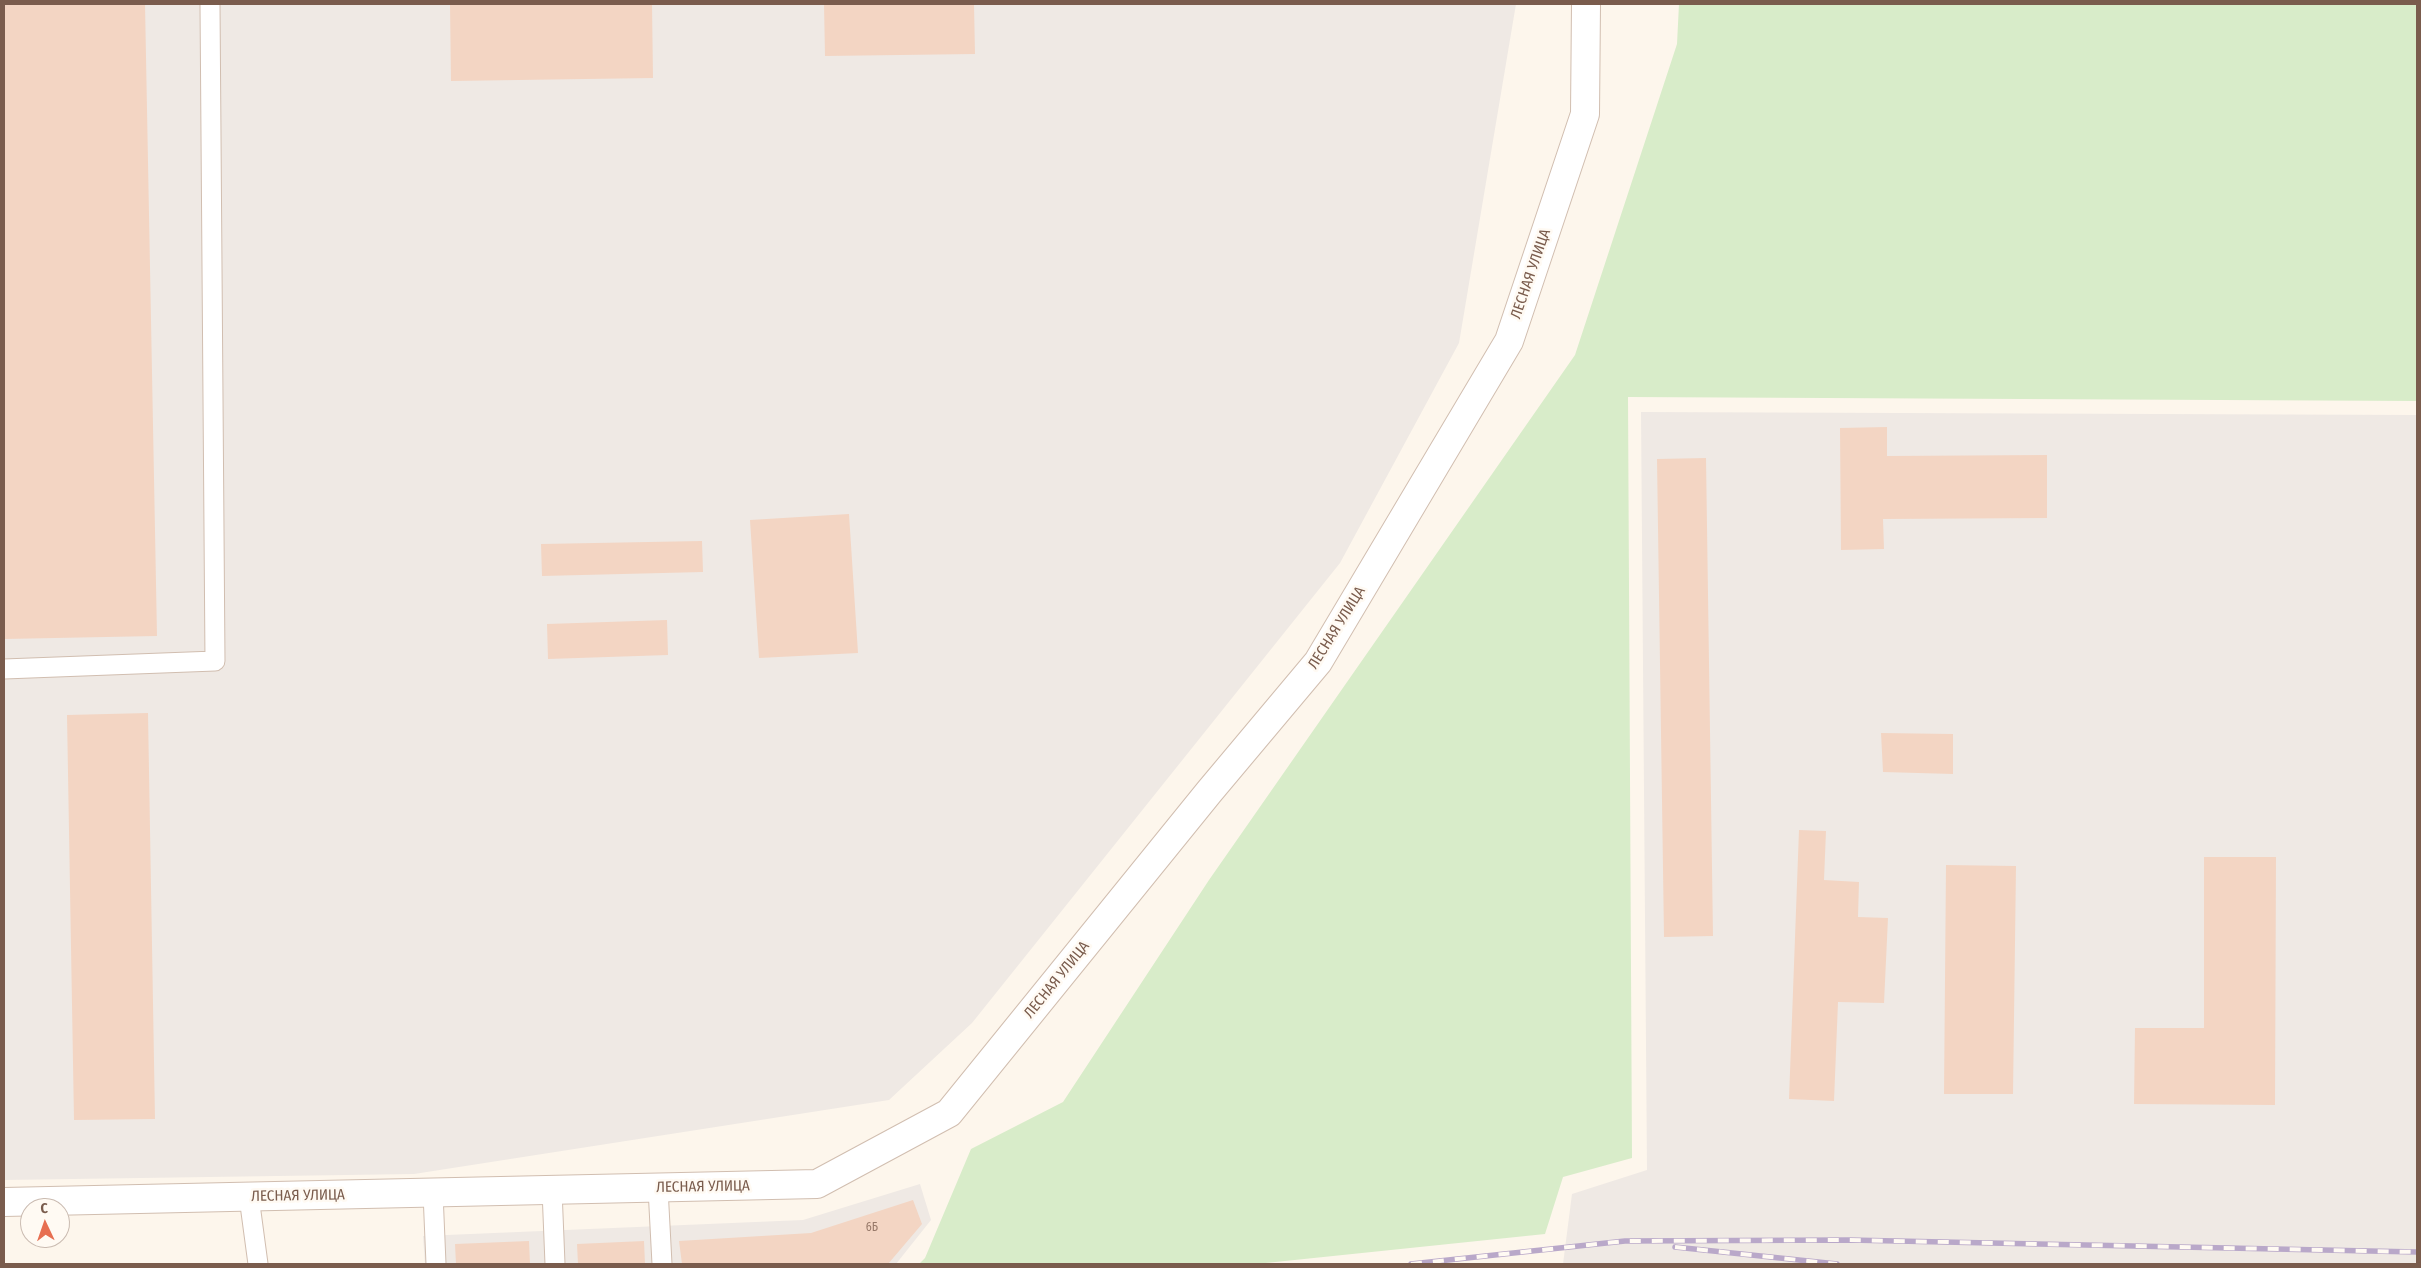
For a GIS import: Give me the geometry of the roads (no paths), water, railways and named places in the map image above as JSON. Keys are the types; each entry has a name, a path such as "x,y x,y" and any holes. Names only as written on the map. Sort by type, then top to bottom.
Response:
{"street":[{"name":"ЛЕСНАЯ УЛИЦА","path":"4,1202 817,1184 949,1113 1209,792 1318,662 1509,341 1585,114 1586,4"}],"lane":[{"path":"4,669 215,661 210,4"},
{"path":"658,1188 662,1264"},
{"path":"552,1190 555,1264"},
{"path":"433,1193 436,1264"},
{"path":"250,1197 258,1264"}],"railway":[{"path":"1411,1264 1625,1241 1849,1240 2417,1252"},
{"path":"1675,1247 1837,1264"}]}
